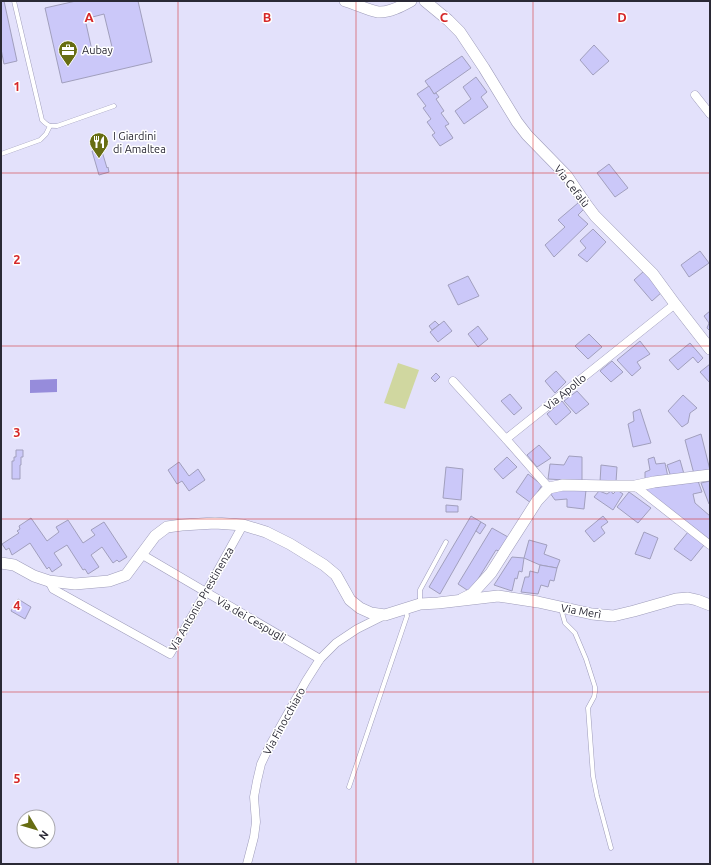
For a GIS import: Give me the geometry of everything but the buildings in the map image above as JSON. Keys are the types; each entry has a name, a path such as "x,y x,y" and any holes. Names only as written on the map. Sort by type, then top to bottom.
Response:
{"street":[{"path":"345,1 380,12 405,5 411,1"},
{"name":"Via Cefalù","path":"425,1 460,32 517,122 527,135 567,176 586,204 600,221 653,274 710,349"},
{"path":"695,95 710,114"},
{"name":"Via Apollo","path":"506,440 675,304"},
{"path":"453,381 548,488"},
{"path":"460,600 472,594 491,573 537,501 548,488 563,485 635,486 654,482 710,475"},
{"path":"635,486 710,545"},
{"path":"1,563 14,565 34,576 49,581 75,584 109,581 126,575 155,536 167,527 215,523 243,525 266,532 290,544 324,565 336,575 350,600 360,608 385,615"},
{"name":"Via Antonio Prestinenza","path":"49,581 54,589 170,654 243,525"},
{"name":"Via dei Cespugli","path":"141,554 320,659"},
{"path":"491,573 488,584 490,589 498,596"},
{"name":"Via Merì","path":"385,615 420,604 498,596 538,602 592,614 613,616 676,599 688,598 710,605"},
{"name":"Via Finocchiaro","path":"247,864 256,822 254,797 261,764 269,747 320,659 336,642 357,629 385,615"}],"lane":[{"path":"14,1 42,120 50,126 57,126 114,106"},
{"path":"1,154 40,140 46,134 50,126"},
{"path":"420,604 420,590 446,542"},
{"path":"560,607 565,624 575,633 586,659 595,687 594,697 588,708 593,776 611,848"},
{"path":"349,787 407,616 406,608"}],"green space":[{"path":"398,363 419,370 405,409 384,403"}],"shaded area":[{"path":"57,379 57,392 30,393 30,380"}],"place":[{"name":"Aubay","path":"68,67"},
{"name":"I Giardini di Amaltea","path":"99,159"}]}
